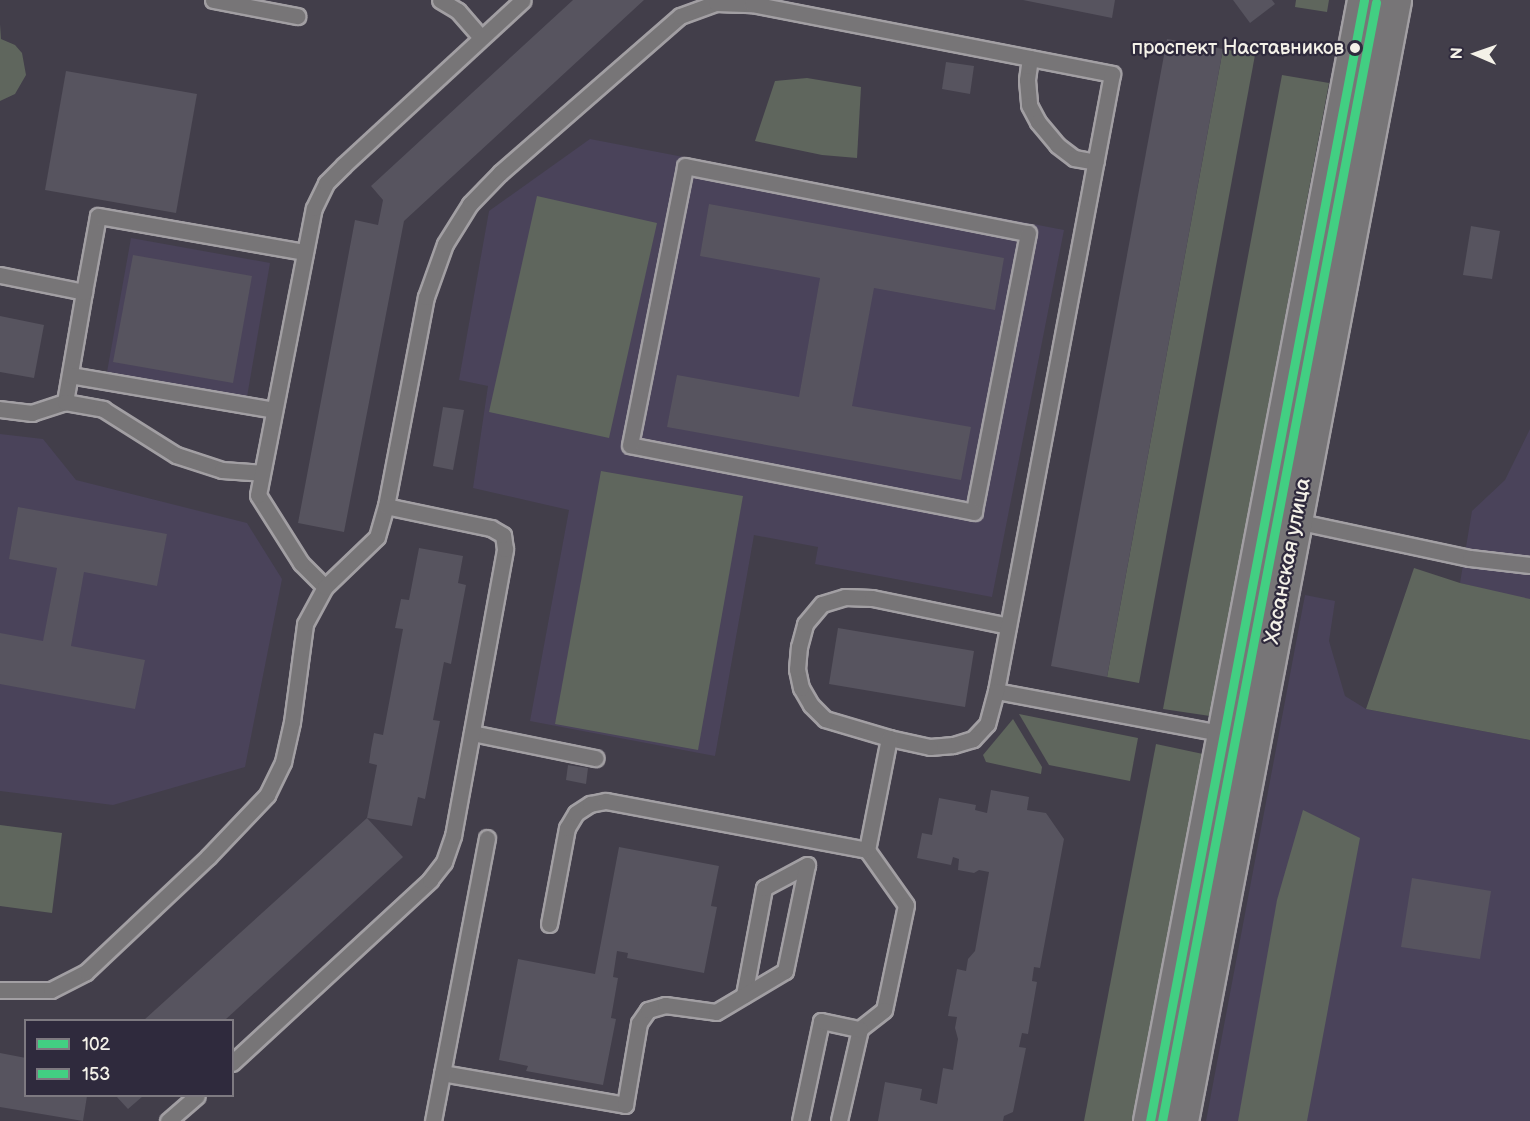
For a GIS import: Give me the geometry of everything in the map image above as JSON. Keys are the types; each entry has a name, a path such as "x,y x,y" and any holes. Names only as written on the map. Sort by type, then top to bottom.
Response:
{"street":[{"name":"Хасанская улица","path":"1281,518 1364,0"},
{"name":"Хасанская улица","path":"1150,1121 1239,737 1281,518 1394,0"},
{"name":"Хасанская улица","path":"1181,1121 1239,737"}],"lane":[{"path":"213,0 297,16"},
{"path":"440,0 458,10 482,37"},
{"path":"325,587 301,562 258,495 314,208 326,183 523,0"},
{"path":"0,990 51,990 86,972 208,857 267,795 283,762 292,722 305,624 325,587 376,537 386,506 426,297 445,244 470,204 500,173 680,16 716,3 752,4 1112,74 996,691 987,724 974,739 953,745 930,747 889,738 825,719 811,705 801,688 797,669 799,647 805,624 822,604 844,597 872,598 1008,626"},
{"path":"1030,58 1027,80 1029,105 1038,122 1057,146 1074,158 1096,162"},
{"path":"685,166 1029,233 999,386 974,512 630,445 685,166"},
{"path":"65,402 98,216 305,252"},
{"path":"0,275 84,292"},
{"path":"70,375 274,410"},
{"path":"0,409 32,413 65,402 103,409 176,455 222,470 261,473"},
{"path":"234,1061 430,880 444,862 453,836 506,549 503,535 491,528 386,506"},
{"path":"1281,518 1470,558 1530,565"},
{"path":"996,691 1239,737"},
{"path":"472,733 595,758"},
{"path":"867,850 889,738"},
{"path":"549,924 567,828 576,813 590,804 606,801 867,850 906,905 884,1010 860,1029 839,1121"},
{"path":"433,1121 487,838"},
{"path":"442,1073 625,1105 639,1023 648,1010 665,1005 716,1012 785,971 807,865 764,888 744,995"},
{"path":"800,1121 821,1021 860,1029"},
{"path":"168,1121 195,1097"}],"shaded area":[{"path":"1296,0 1329,0 1327,12 1295,7"},
{"path":"0,24 1,39 15,45 22,53 26,75 15,94 0,101"},
{"path":"1223,49 1255,55 1139,683 1107,677"},
{"path":"1282,75 1329,83 1210,716 1163,709"},
{"path":"807,78 861,87 857,158 822,155 755,141 775,81"},
{"path":"590,139 1064,230 992,597 815,564 818,547 754,535 715,756 530,721 569,510 473,488 488,386 459,380 489,211"},
{"path":"537,196 657,223 609,438 489,412"},
{"path":"131,238 270,263 247,397 107,372"},
{"path":"1530,429 1530,599 1523,599 1460,583 1472,511 1505,480"},
{"path":"0,434 43,439 76,480 247,523 282,579 245,767 113,805 0,791"},
{"path":"601,471 743,496 698,750 555,724"},
{"path":"1414,568 1460,583 1530,599 1530,740 1366,709"},
{"path":"1305,595 1335,601 1329,641 1345,696 1366,709 1530,740 1530,1121 1206,1121"},
{"path":"1019,714 1138,738 1130,781 1049,765"},
{"path":"1013,719 1042,767 1041,774 986,762 983,755"},
{"path":"1156,744 1203,754 1135,1121 1084,1121"},
{"path":"1303,810 1360,838 1307,1121 1238,1121 1277,900"},
{"path":"0,825 62,833 52,913 0,906"}],"building":[{"path":"573,0 644,0 404,221 344,532 298,523 355,220 378,225 383,200 371,186"},
{"path":"1023,0 1115,0 1112,18"},
{"path":"1233,0 1272,0 1275,4 1250,23"},
{"path":"1167,39 1223,49 1107,677 1051,666"},
{"path":"946,62 974,66 970,94 942,89"},
{"path":"66,71 197,94 176,213 45,190"},
{"path":"709,204 1004,258 995,310 874,288 852,406 971,427 961,480 667,427 677,375 799,397 820,278 700,256"},
{"path":"1471,226 1500,231 1492,279 1463,275"},
{"path":"133,255 252,276 233,383 113,362"},
{"path":"0,316 44,325 34,378 0,372"},
{"path":"443,407 464,410 453,470 433,466"},
{"path":"18,507 167,534 157,586 84,572 71,646 145,660 135,709 0,684 0,633 43,641 57,568 9,559"},
{"path":"419,548 463,556 458,583 466,585 451,664 444,662 433,720 440,721 425,799 418,797 412,826 367,818 377,765 369,763 374,733 383,735 403,629 395,628 401,599 409,600"},
{"path":"838,628 974,651 965,707 829,684"},
{"path":"568,765 588,768 586,784 566,780"},
{"path":"991,790 1029,797 1027,810 1046,813 1064,839 1040,968 1034,967 1032,981 1037,982 1028,1034 1022,1033 1019,1047 1026,1048 1013,1112 1004,1116 1003,1121 878,1121 885,1082 922,1089 920,1100 937,1104 943,1068 953,1070 958,1039 955,1028 957,1017 948,1016 957,969 966,971 968,959 975,951 989,872 979,870 974,873 958,870 959,859 953,857 951,865 917,858 922,833 932,835 939,798 976,805 975,810 987,813"},
{"path":"367,818 403,857 226,1019 145,1019"},
{"path":"619,847 719,866 711,906 717,907 704,973 627,958 628,953 617,951 613,977 618,978 611,1018 616,1019 603,1085 526,1071 528,1066 499,1060 518,959 595,974"},
{"path":"1412,878 1491,891 1480,959 1401,947"},
{"path":"0,1053 24,1058 24,1097 87,1097 83,1121 0,1107"},
{"path":"117,1097 142,1097 128,1109"}],"transit line":[{"name":"102","path":"1150,1121 1364,0"},
{"name":"153","path":"1162,1121 1376,2"}],"place":[{"name":"проспект Наставников","path":"1355,48"}]}
